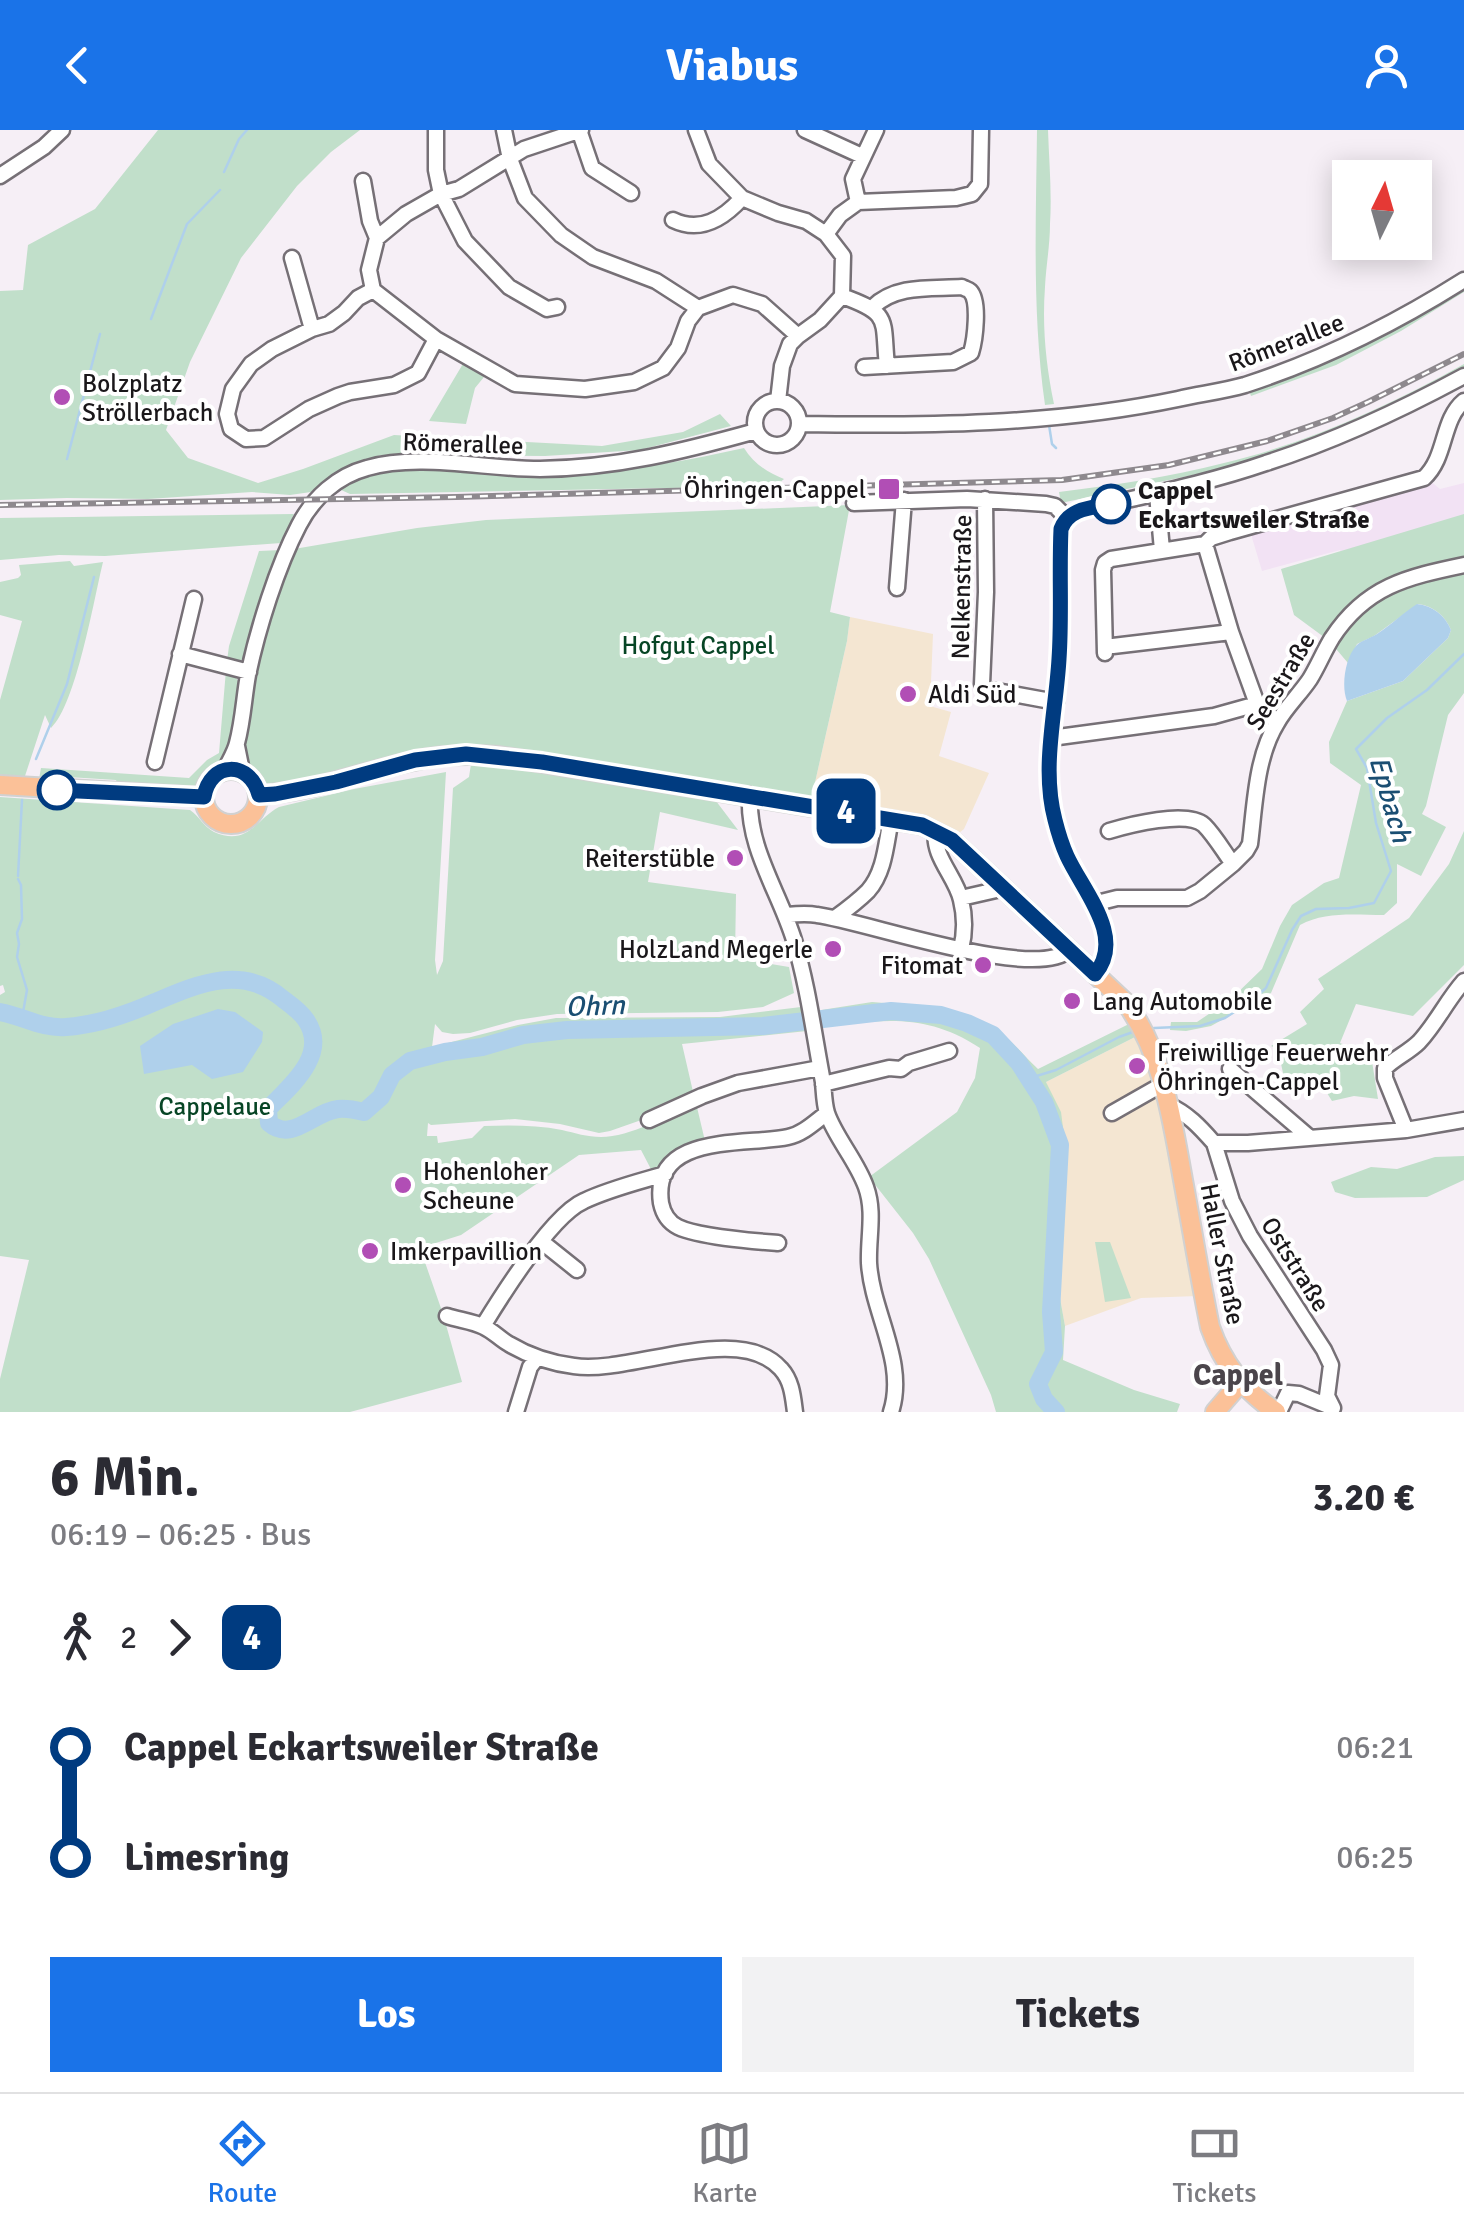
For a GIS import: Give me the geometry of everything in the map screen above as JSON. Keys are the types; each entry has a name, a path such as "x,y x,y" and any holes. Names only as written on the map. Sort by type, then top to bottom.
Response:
{"main road":[{"name":"Haller Straße","path":"259,795 336,782 415,760 466,754 542,762 891,819 922,825 952,840 1135,1015 1163,1084 1210,1326 1240,1383 1273,1409"},
{"path":"234,771 254,781 259,795 255,812 232,824 216,820 205,806 210,780 234,771"},
{"path":"0,786 204,797"},
{"path":"1215,1412 1240,1383"}],"street":[{"path":"0,176 62,130"},
{"path":"436,130 436,170 441,194 465,241 509,287 547,310 557,307"},
{"path":"504,130 525,198 561,235 593,257 656,281 698,308"},
{"path":"631,193 592,168 580,130 524,149 459,189 441,194 406,214 377,238 369,270 374,290 436,339 515,384 585,389 634,382 663,368 698,308 732,295 762,304 798,336"},
{"path":"696,130 708,164 742,198 806,221 826,234 842,256 842,296 790,344 782,366 778,400"},
{"path":"806,130 862,156"},
{"path":"858,202 853,180 876,130"},
{"path":"826,234 840,215 858,202 972,194 980,184 981,130"},
{"path":"363,180 377,238"},
{"path":"673,220 700,226 727,215 742,198"},
{"path":"292,258 312,329"},
{"name":"Römerallee","path":"800,424 1000,422 1131,409 1244,385 1397,321 1464,280"},
{"path":"864,367 953,362 971,352 975,339 975,300 962,287 898,291 882,297 872,307"},
{"path":"374,290 358,298 329,324 272,349 251,364 233,389 227,414 231,429 246,439 264,438 338,396 394,385 418,373 436,339"},
{"path":"842,296 872,307 881,320 888,366"},
{"path":"1095,974 1106,951 1102,920 1066,854 1050,794 1060,644 1061,529 1066,517 1269,463 1399,410 1464,376"},
{"path":"778,400 794,408 800,424 794,439 779,446 765,442 756,432 755,419 761,408 778,400"},
{"path":"1231,632 1106,649 1105,563 1204,544 1230,532 1424,478 1436,464 1453,412 1464,401"},
{"name":"Römerallee","path":"234,771 249,672 272,592 308,510 320,494 342,478 362,469 409,462 540,469 622,462 687,451 756,432"},
{"path":"1156,494 1162,550"},
{"path":"854,502 984,499"},
{"name":"Nelkenstraße","path":"1056,702 986,689 982,684 986,592 984,499 1046,504 1055,506 1066,517"},
{"path":"897,588 904,500"},
{"path":"1204,544 1257,704 1277,722"},
{"name":"Seestraße","path":"1093,904 1117,898 1187,898 1233,864 1250,844 1261,764 1277,722 1309,681 1346,618 1383,588 1464,566"},
{"path":"154,762 194,599"},
{"path":"180,654 249,672"},
{"path":"1052,738 1214,716 1257,704"},
{"path":"750,795 751,830 798,951 827,1112 867,1188 873,1293 893,1357 895,1386 891,1412"},
{"path":"835,918 868,891 877,877 891,819"},
{"path":"1109,831 1153,821 1196,820 1233,864"},
{"path":"936,832 936,848 961,898 965,932 961,949"},
{"path":"961,898 1004,888"},
{"path":"786,915 804,913 835,918 997,957 1050,959 1069,950"},
{"path":"1406,1130 1385,1078 1385,1068 1430,1030 1440,1010 1463,982"},
{"path":"823,1084 902,1068 949,1051"},
{"path":"649,1120 738,1083 820,1068"},
{"path":"1230,1069 1309,1137"},
{"path":"1112,1113 1163,1084"},
{"path":"1168,1105 1180,1110 1214,1143 1406,1130 1464,1120"},
{"path":"778,1243 692,1232 675,1226 661,1205 665,1174 683,1154 696,1148 791,1137 827,1112"},
{"name":"Oststraße","path":"1214,1143 1232,1201 1250,1236 1331,1364 1327,1396 1335,1410"},
{"path":"482,1326 518,1271 559,1220 581,1202 665,1174"},
{"path":"542,1242 577,1270"},
{"path":"446,1316 482,1326 537,1358 585,1368 698,1350 747,1351 770,1359 781,1368 788,1379 795,1412"},
{"path":"516,1412 537,1358"},
{"name":"Oststraße","path":"1273,1409 1274,1392 1300,1394 1335,1410"}],"shaded area":[{"path":"1429,480 1440,489 1464,483 1464,562 1354,594 1340,550 1262,571 1250,531"},
{"path":"850,617 933,634 930,706 951,712 939,756 989,773 964,829 954,837 811,800"},
{"path":"1139,1035 1161,1093 1198,1296 1141,1298 1065,1326 1060,1298 1066,1151 1046,1082"}],"green space":[{"path":"158,130 360,130 297,186 241,258 190,362 166,430 188,458 258,483 394,435 602,446 683,432 720,414 731,426 640,450 545,456 381,455 339,470 311,492 290,495 252,492 148,499 0,500 0,291 23,290 28,245 95,209"},
{"path":"1037,130 1048,130 1051,189 1044,317 1054,404 1045,405 1036,302"},
{"path":"1464,286 1464,292 1401,331 1336,365 1251,396 1248,387"},
{"path":"464,362 484,377 475,388 466,424 429,421"},
{"path":"1464,364 1464,371 1307,443 1249,463 1061,503 1059,492 1183,472 1286,445 1377,409"},
{"path":"744,448 761,467 784,479 776,486 350,494 339,489 389,471 570,474 644,466"},
{"name":"Hofgut Cappel","path":"850,505 830,612 850,617 847,641 811,800 469,749 275,787 260,782 249,772 244,755 250,698 294,549 486,520"},
{"path":"294,514 281,543 0,560 0,518"},
{"path":"1464,514 1464,563 1399,580 1328,640 1294,615 1281,569"},
{"path":"282,550 244,658 227,661 259,551"},
{"path":"70,561 74,566 103,562 76,675 60,716 51,728 45,715 24,779 0,778 0,700 22,621 0,615 0,582 18,578 19,565"},
{"path":"1464,568 1464,693 1448,715 1422,814 1446,827 1421,876 1397,864 1397,903 1384,915 1330,916 1300,925 1271,993 1211,1026 1170,1030 1171,1022 1197,1022 1231,999 1262,969 1292,905 1324,883 1339,878 1361,785 1330,763 1329,742 1347,701 1403,681 1448,638 1451,630 1438,612 1418,604 1357,644 1348,663 1331,643 1384,590"},
{"path":"226,670 238,681 231,735 222,767 200,784 169,789 116,780 39,779 41,768 189,778 219,753"},
{"name":"Cappelaue","path":"471,764 716,801 738,830 660,812 648,882 736,894 735,958 789,967 794,993 763,1007 718,1012 557,1014 453,1034 442,1032 435,1024 432,1047 556,1018 720,1017 801,1007 807,1031 682,1044 694,1096 610,1131 599,1133 515,1119 428,1123 427,1136 437,1136 438,1143 472,1138 484,1126 543,1127 601,1137 637,1129 696,1103 705,1141 677,1154 653,1173 641,1150 579,1155 461,1235 420,1248 462,1382 350,1412 0,1412 0,1379 29,1260 0,1256 0,995 5,992 0,986 0,797 190,810 214,832 235,836 251,830 279,807 446,772 437,975 443,961 453,788 469,777"},
{"path":"1464,831 1464,965 1413,1016 1356,1004 1340,1043 1371,1055 1378,1099 1354,1096 1332,1101 1322,1085 1308,1090 1284,1078 1278,1049 1271,1046 1307,1024 1300,1012 1324,989 1318,979 1409,918 1449,864"},
{"path":"872,1002 936,1008 983,1022 1003,1034 1038,1069 1133,1022 1139,1035 1046,1082 1061,1112 1066,1151 1060,1298 1065,1326 1063,1360 1134,1390 1180,1404 1177,1412 996,1412 929,1259 869,1177 957,1112 975,1078 980,1048 940,1028 901,1021 818,1027 815,1011"},
{"path":"1464,1156 1464,1180 1427,1197 1355,1198 1335,1192 1331,1182 1371,1167 1397,1169 1435,1157"},
{"path":"1095,1242 1110,1242 1131,1298 1105,1302"}],"water":[{"path":"1417,604 1442,616 1451,630 1448,638 1403,681 1347,701 1345,673 1352,651"},
{"path":"218,1009 235,1012 263,1032 262,1042 243,1072 212,1079 192,1065 144,1074 140,1046 173,1024"}],"waterway":[{"path":"224,172 247,130"},
{"path":"151,319 187,224 220,190"},
{"path":"67,459 100,334"},
{"path":"1049,425 1056,448"},
{"path":"36,759 67,684 94,577"},
{"name":"Epbach","path":"1154,1028 1200,1026 1225,1018 1266,988 1301,916 1316,909 1374,903 1391,871 1376,823 1367,768 1356,749 1464,654"},
{"path":"18,876 22,800"},
{"path":"18,879 22,919 17,933 17,957 27,990 22,1018"},
{"name":"Ohrn","path":"0,1012 66,1027 112,1018 204,984 236,980 267,988 301,1014 312,1033 313,1046 304,1069 268,1109 269,1123 286,1130 329,1111 364,1112 381,1097 392,1075 410,1061 523,1035 567,1030 763,1026 891,1011 941,1015 967,1023 993,1035 1019,1063 1044,1102 1060,1145 1051,1312 1054,1352 1038,1384 1044,1399 1056,1412"},
{"name":"Epbach","path":"1030,1078 1056,1070 1133,1032"}],"railway":[{"path":"0,505 1062,480 1169,465 1267,441 1333,418 1464,354"}],"bus line":[{"name":"4","path":"57,790 204,797 205,788 216,774 234,769 249,775 259,795 275,794 415,760 466,754 542,762 857,813 922,825 952,840 1095,974 1105,957 1102,920 1066,854 1050,794 1050,766 1060,644 1061,529 1072,513 1111,504"}],"place":[{"name":"Bolzplatz Ströllerbach","path":"62,397"},
{"name":"Öhringen-Cappel","path":"889,489"},
{"name":"Cappel Eckartsweiler Straße","path":"1111,504"},
{"name":"Aldi Süd","path":"908,694"},
{"name":"Reiterstüble","path":"735,858"},
{"name":"HolzLand Megerle","path":"833,949"},
{"name":"Fitomat","path":"983,965"},
{"name":"Lang Automobile","path":"1072,1001"},
{"name":"Freiwillige Feuerwehr Öhringen-Cappel","path":"1137,1066"},
{"name":"Hohenloher Scheune","path":"403,1185"},
{"name":"Imkerpavillion","path":"370,1251"}],"district":[{"name":"Cappel","path":"1238,1375"}]}
